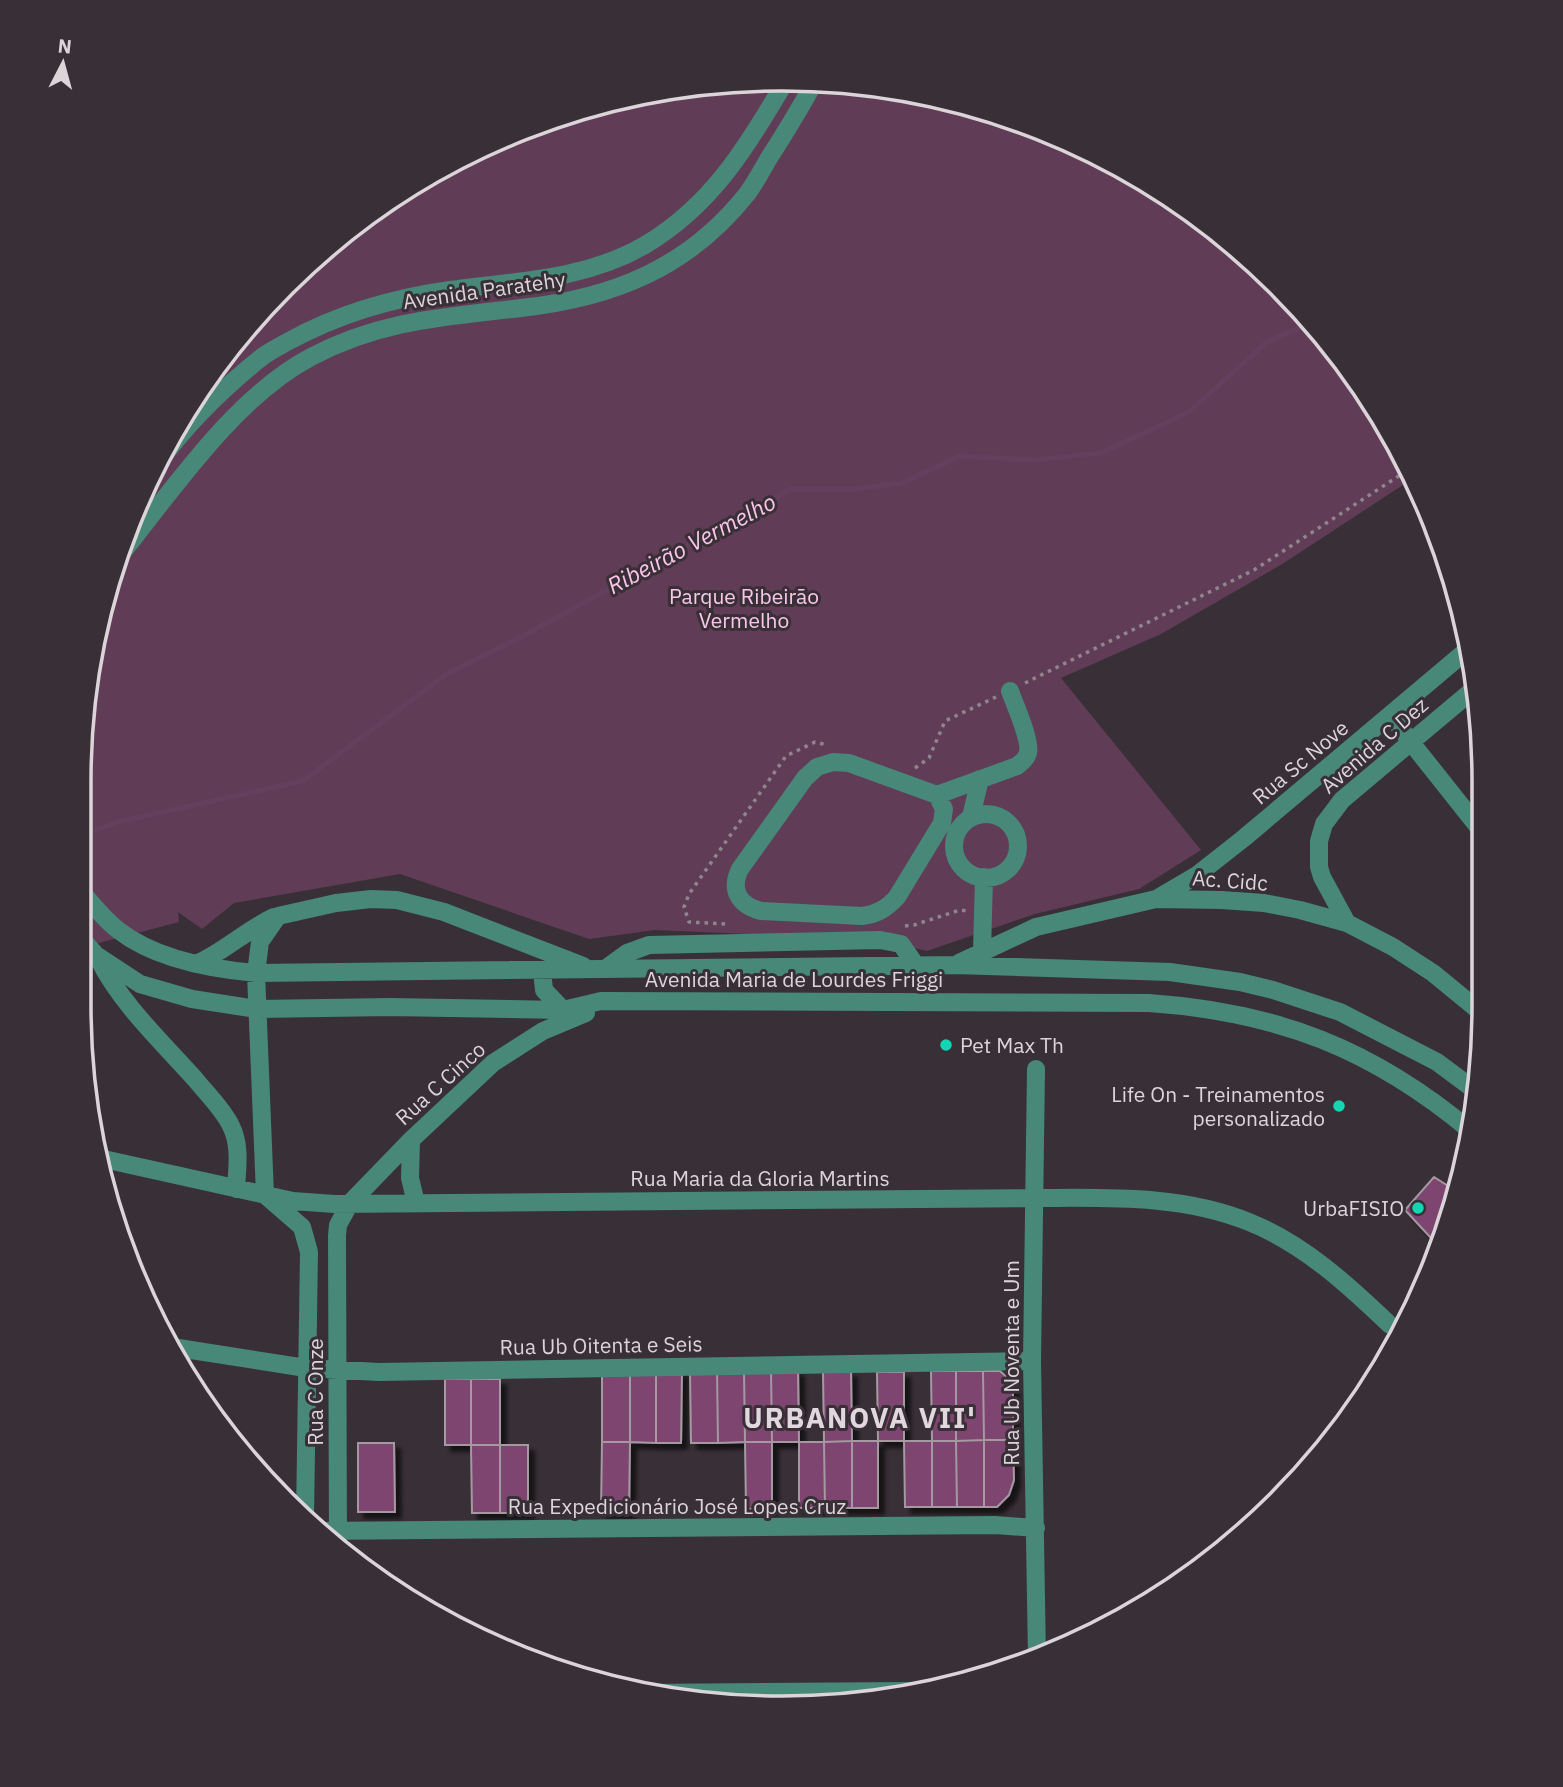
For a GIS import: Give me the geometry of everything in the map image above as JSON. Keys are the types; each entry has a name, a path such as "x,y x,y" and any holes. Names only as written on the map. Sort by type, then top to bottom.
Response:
{"street":[{"name":"Avenida Paratehy","path":"194,420 263,356 318,325 373,305 448,291 555,278 595,267 643,246 678,223 717,186 755,133 780,91"},
{"name":"Avenida Paratehy","path":"138,533 205,449 246,405 283,374 310,357 383,328 439,316 569,302 642,279 685,253 712,231 747,194 809,92"},
{"name":"Rua Sc Nove","path":"1156,899 1197,875 1225,853 1460,656"},
{"path":"980,779 957,823 897,897 876,914 862,916 761,911 749,908 740,901 735,890 735,879 740,869 805,778 817,767 833,762 849,763 937,794 1017,766 1024,761 1028,743 1010,691"},
{"name":"Avenida C Dez","path":"1347,923 1322,877 1318,859 1321,833 1329,816 1342,800 1409,741 1466,695"},
{"path":"1391,715 1472,819"},
{"path":"937,794 944,808 957,823 956,857 967,871 993,877 1009,868 1018,852 1018,843 1006,820 989,814 957,823"},
{"path":"982,952 984,877"},
{"path":"196,964 212,957 253,927 278,916 336,903 371,899 397,900 444,912 598,969 649,944 880,940 901,944 917,967"},
{"name":"Ac. Cidc","path":"955,965 1036,927 1156,899 1264,903 1347,923 1393,947 1433,973 1472,1005"},
{"name":"Avenida Maria de Lourdes Friggi","path":"91,902 116,929 132,940 196,964 256,973 955,965 1170,972 1229,980 1273,990 1340,1012 1437,1062 1467,1085"},
{"path":"265,1195 256,973 260,942 278,916"},
{"path":"91,949 123,999 231,1125 238,1152 236,1189"},
{"name":"Avenida Maria de Lourdes Friggi","path":"96,955 124,975 160,991 257,1009 391,1006 564,1010 601,1001 1137,1003 1218,1009 1272,1022 1333,1042 1375,1063 1424,1094 1462,1124"},
{"path":"542,971 544,990 564,1010"},
{"path":"543,1031 583,1015 601,1001"},
{"name":"Rua C Cinco","path":"350,1203 411,1140 493,1063 543,1031 546,1013 564,1010"},
{"name":"Rua Ub Noventa e Um","path":"1037,1069 1032,1361 1037,1646"},
{"path":"411,1140 410,1178 416,1203"},
{"name":"Rua Maria da Gloria Martins","path":"109,1159 293,1201 416,1203 1034,1198 1163,1201 1249,1222 1279,1237 1326,1268 1390,1325"},
{"name":"Rua C Onze","path":"265,1195 297,1221 305,1234 310,1275 305,1505"},
{"name":"Rua C Onze","path":"331,1529 338,1370 337,1236 338,1224 350,1203"},
{"name":"Rua Ub Oitenta e Seis","path":"183,1349 306,1368 338,1370 433,1371 1032,1361"},
{"name":"Rua Expedicionário José Lopes Cruz","path":"341,1537 995,1525 1036,1528"},
{"path":"713,1692 860,1691"}],"path":[{"path":"904,765 917,769 929,758 945,721 1254,570 1400,475"},
{"path":"729,924 689,922 684,907 690,894 786,756 815,742 828,746"},
{"path":"901,926 914,926 960,909 985,915"}],"green space":[{"name":"Parque Ribeirão Vermelho","path":"736,92 827,92 916,104 1003,128 1046,144 1087,162 1165,207 1237,262 1270,293 1301,326 1356,398 1404,484 1284,563 1161,634 1061,678 1201,850 1139,889 1035,914 927,951 880,940 655,930 589,939 400,874 234,903 202,929 178,912 179,922 91,945 92,736 97,691 104,647 128,560 162,476 207,398 234,361 262,326 326,262 398,207 436,184 476,162 560,128 647,104 691,97"}],"building":[{"path":"1434,1177 1448,1186 1431,1238 1405,1210"},
{"path":"717,1370 718,1443 691,1443 690,1371"},
{"path":"717,1370 744,1370 745,1442 718,1443"},
{"path":"744,1370 771,1370 772,1442 745,1442"},
{"path":"771,1370 798,1370 799,1442 772,1442"},
{"path":"602,1371 630,1371 630,1442 602,1442"},
{"path":"630,1371 656,1371 656,1443 630,1442"},
{"path":"656,1371 682,1371 681,1443 656,1443"},
{"path":"823,1371 851,1371 852,1441 824,1442"},
{"path":"931,1371 956,1371 956,1441 932,1441"},
{"path":"956,1371 983,1371 984,1440 956,1441"},
{"path":"983,1371 1000,1371 1010,1380 1013,1389 1013,1440 984,1440"},
{"path":"877,1372 904,1372 904,1441 878,1441"},
{"path":"445,1379 471,1379 471,1445 445,1445"},
{"path":"471,1379 500,1379 500,1445 471,1445"},
{"path":"984,1440 1013,1440 1014,1480 1009,1495 997,1507 984,1507"},
{"path":"984,1440 984,1507 957,1507 956,1441"},
{"path":"852,1441 878,1441 878,1508 852,1508"},
{"path":"852,1441 852,1508 825,1508 824,1442"},
{"path":"904,1441 932,1441 932,1507 905,1507"},
{"path":"932,1441 956,1441 957,1507 932,1507"},
{"path":"602,1442 630,1442 629,1513 601,1512"},
{"path":"745,1442 772,1442 772,1509 746,1509"},
{"path":"799,1442 824,1442 825,1508 799,1508"},
{"path":"358,1443 394,1443 395,1512 358,1512"},
{"path":"471,1445 500,1445 500,1513 472,1513"},
{"path":"500,1445 528,1445 528,1513 500,1513"}],"waterway":[{"name":"Ribeirão Vermelho","path":"91,832 118,822 303,781 448,673 525,635 791,489 855,489 902,483 960,456 1034,460 1101,453 1189,412 1267,342 1302,327"}],"place":[{"name":"Pet Max Th","path":"946,1045"},
{"name":"Life On - Treinamentos personalizado","path":"1339,1106"},
{"name":"UrbaFISIO","path":"1418,1208"}],"district":[{"name":"URBANOVA VII'","path":"860,1417"}]}
